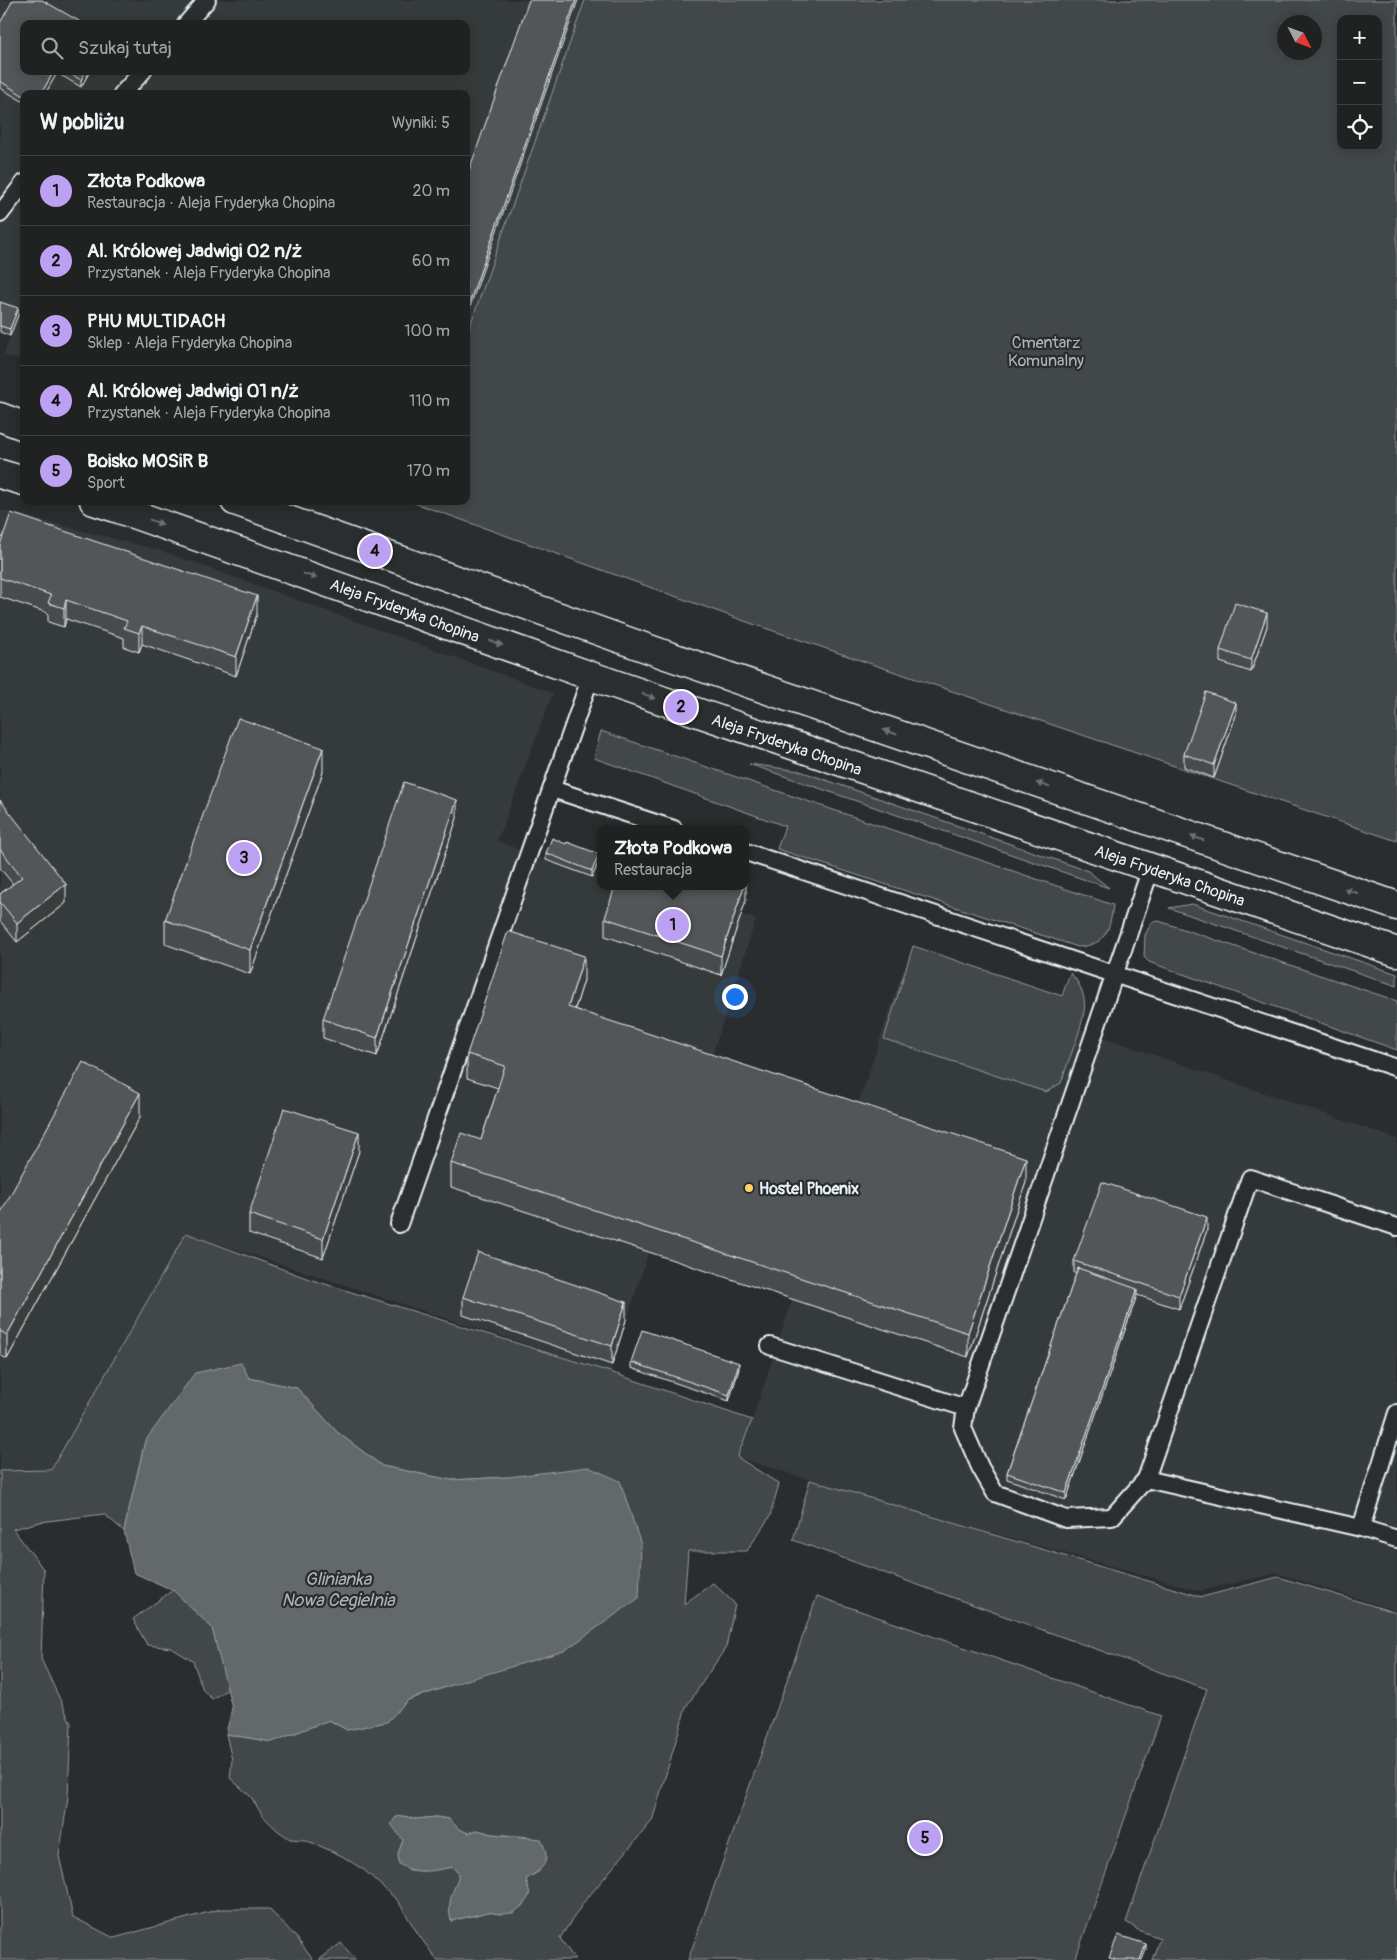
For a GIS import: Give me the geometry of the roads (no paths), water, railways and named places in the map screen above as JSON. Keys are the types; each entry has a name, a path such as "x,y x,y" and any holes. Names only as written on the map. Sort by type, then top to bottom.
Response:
{"main road":[{"path":"0,417 20,424"},
{"path":"0,474 20,480"},
{"name":"Aleja Fryderyka Chopina","path":"107,505 590,676 1397,952"},
{"path":"246,505 666,655 1397,906"}],"lane":[{"path":"190,20 207,0"},
{"path":"126,90 139,75"},
{"path":"0,214 20,188"},
{"path":"399,1224 590,676"},
{"path":"552,789 662,825"},
{"path":"749,853 1397,1068"},
{"path":"1151,868 966,1408 963,1428 980,1467 996,1493 1066,1519 1112,1517 1146,1479 1250,1178 1397,1227"},
{"path":"770,1346 966,1408"},
{"path":"1361,1528 1397,1413"},
{"path":"1146,1479 1361,1528 1397,1539"}],"water":[{"name":"Glinianka Nowa Cegielnia","path":"241,1363 249,1378 297,1388 337,1432 382,1466 451,1480 508,1477 588,1467 620,1481 641,1545 639,1598 564,1651 408,1700 387,1722 347,1730 329,1720 272,1742 226,1734 232,1708 212,1628 173,1590 134,1573 124,1531 145,1441 195,1373"},
{"path":"403,1816 416,1819 436,1817 449,1819 459,1829 468,1833 477,1830 492,1834 541,1839 546,1853 545,1863 538,1871 526,1879 530,1895 522,1906 513,1913 500,1914 488,1912 451,1921 450,1902 459,1874 452,1867 432,1871 418,1871 399,1864 398,1854 403,1840 391,1824 396,1817"}],"place":[{"name":"Al. Królowej Jadwigi 01 n/ż","path":"375,551"},
{"name":"Al. Królowej Jadwigi 02 n/ż","path":"681,707"},
{"name":"PHU MULTIDACH","path":"244,858"},
{"name":"Złota Podkowa","path":"673,925"},
{"name":"Hostel Phoenix","path":"749,1188"},
{"name":"Boisko MOSiR B","path":"925,1838"}],"park label":[{"name":"Cmentarz Komunalny","path":"1046,351"}]}
